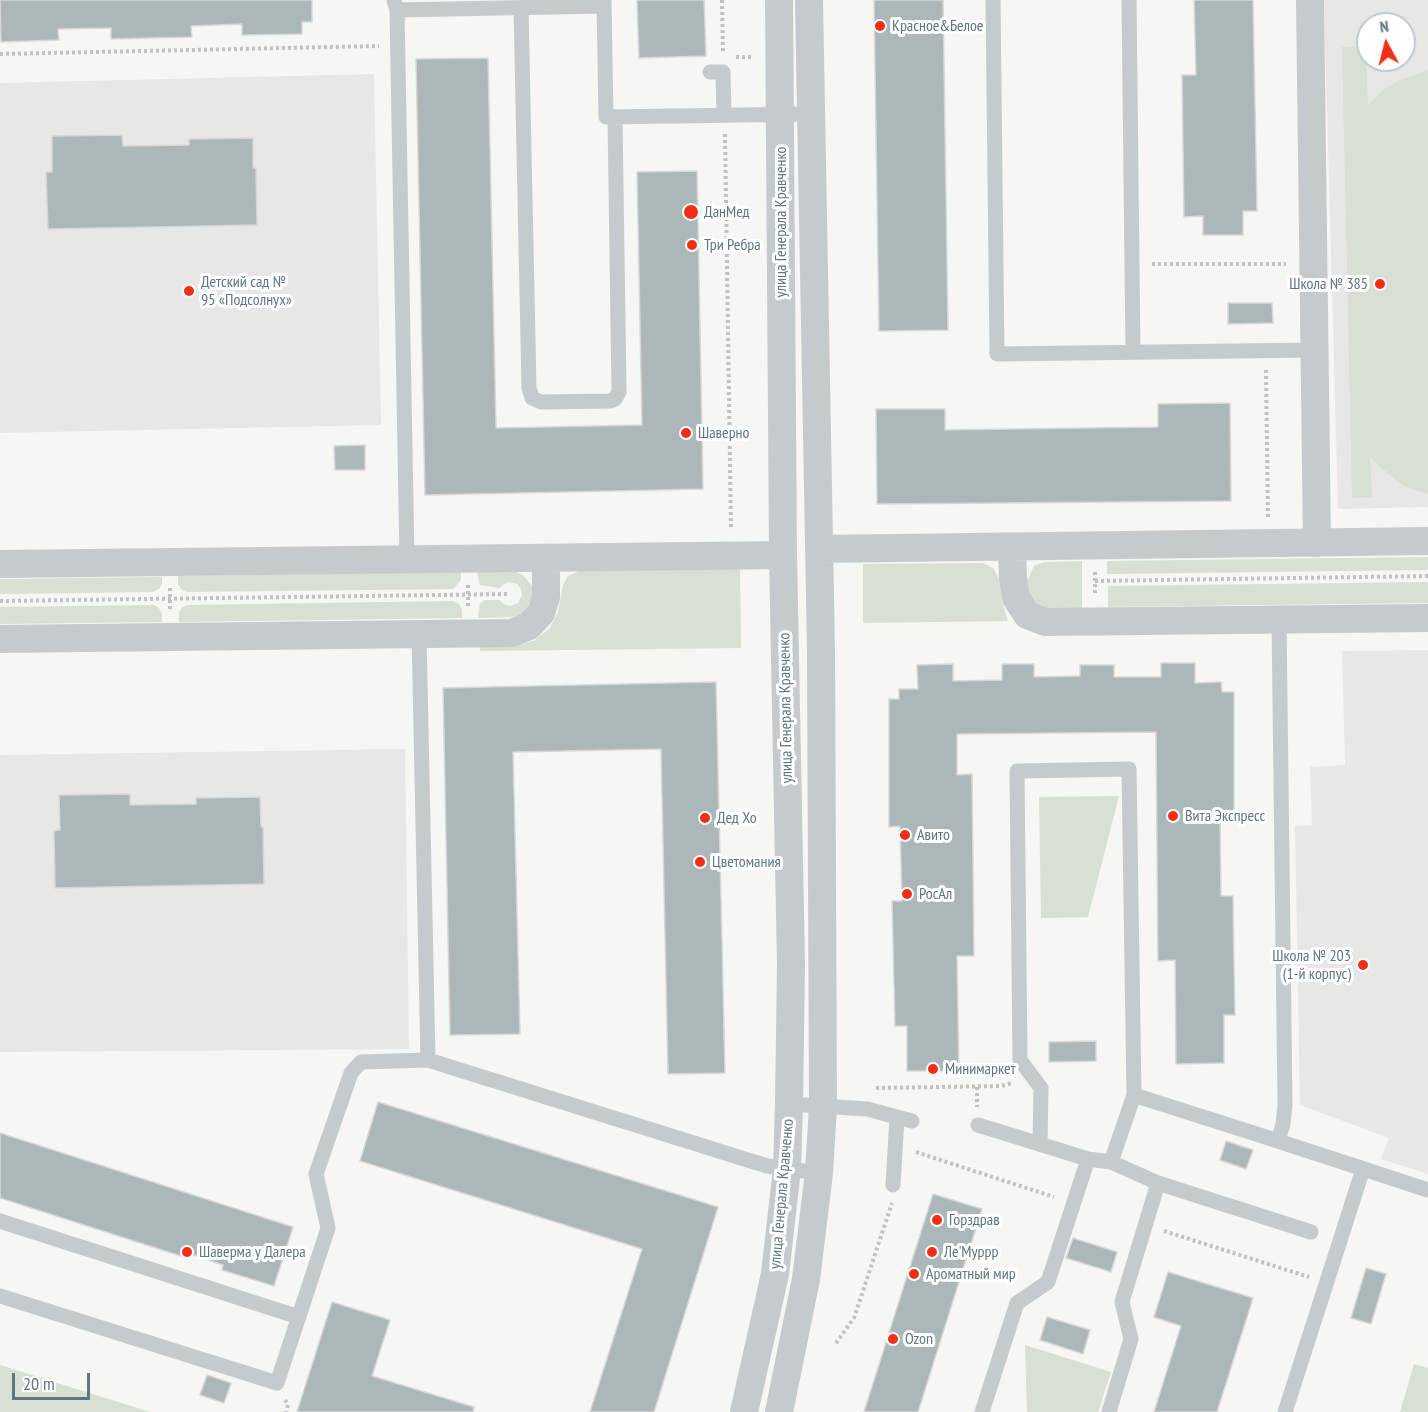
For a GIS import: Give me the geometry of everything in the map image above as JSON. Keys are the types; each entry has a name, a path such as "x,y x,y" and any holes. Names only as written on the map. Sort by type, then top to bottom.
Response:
{"street":[{"name":"улица Генерала Кравченко","path":"744,1412 775,1274 787,1169 789,1104 791,964 783,555 779,0"},
{"name":"улица Генерала Кравченко","path":"779,1412 806,1279 819,1173 823,1106 821,661 809,0"},
{"path":"1310,0 1317,543"},
{"path":"819,549 1428,542"},
{"path":"1012,547 1016,598 1027,615 1045,622 1428,618"},
{"path":"0,564 783,555"},
{"path":"0,639 512,633 529,626 541,614 546,597 546,558"}],"lane":[{"path":"993,0 997,354 1315,350"},
{"path":"1129,0 1133,352"},
{"path":"407,559 396,5 521,8 604,3 606,117 811,114"},
{"path":"521,8 529,388 532,398 541,402 610,401 615,399 619,392 615,117"},
{"path":"719,67 724,115"},
{"path":"1278,1141 1285,1105 1279,620"},
{"path":"419,634 428,1060"},
{"path":"1040,1144 1041,1088 1020,1060 1017,771 1129,769 1134,1095 1111,1162"},
{"path":"0,1296 278,1383 328,1228 316,1174 351,1073 361,1062 428,1060 755,1162 819,1173"},
{"path":"1134,1095 1428,1190"},
{"path":"789,1104 867,1109 904,1119 895,1145 893,1185"},
{"path":"978,1125 1088,1159 1111,1162 1158,1183 1311,1232"},
{"path":"982,1412 1017,1303 1048,1282 1088,1159"},
{"path":"1285,1412 1363,1169"},
{"path":"1109,1412 1131,1339 1122,1302 1158,1183"},
{"path":"0,1221 299,1317"}],"path":[{"path":"722,0 719,67 759,57"},
{"path":"0,54 398,45"},
{"path":"724,115 732,529"},
{"path":"1132,264 1313,264"},
{"path":"1266,350 1268,522"},
{"path":"468,558 468,633"},
{"path":"169,562 170,637"},
{"path":"1095,562 1095,599"},
{"path":"1095,581 1428,576"},
{"path":"0,601 510,594"},
{"path":"867,1088 1001,1086 1032,1077"},
{"path":"895,1145 1074,1203"},
{"path":"836,1343 854,1318 892,1203 893,1185"},
{"path":"1146,1225 1327,1283"},
{"path":"286,1412 288,1405"}],"shaded area":[{"name":"Школа № 385","path":"1324,0 1428,0 1428,507 1338,509"},
{"name":"Школа № 385","path":"1356,46 1356,72 1367,72 1368,105 1383,90 1397,81 1428,70 1428,494 1406,487 1370,456 1372,497 1352,498 1342,47"},
{"name":"Детский сад № 95 «Подсолнух»","path":"374,74 381,425 0,433 0,83"},
{"path":"1428,557 1428,570 1107,574 1107,561"},
{"path":"1082,561 1082,609 1045,609 1034,605 1028,594 1028,579 1034,566 1045,562"},
{"path":"983,563 993,568 1000,580 1002,602 1008,621 863,623 863,564"},
{"path":"740,568 741,648 480,651 480,647 516,646 535,640 550,628 558,612 563,585 568,576 579,571"},
{"path":"461,572 461,580 453,589 187,592 178,584 178,576"},
{"path":"477,572 516,572 523,575 532,586 533,593 527,609 520,615 512,617 478,618 480,603 485,600 500,600 503,604 510,606 518,603 522,595 517,584 510,582 500,588 480,585"},
{"path":"162,577 159,589 153,592 0,594 0,579"},
{"path":"1428,582 1428,603 1108,607 1108,586"},
{"path":"453,601 459,604 462,618 179,622 182,607 188,605"},
{"path":"154,605 162,614 162,622 0,624 0,607"},
{"name":"Школа № 203 (1-й корпус)","path":"1428,650 1428,1174 1381,1159 1389,1138 1300,1105 1295,826 1312,825 1310,767 1345,765 1342,651"},
{"path":"405,749 409,1049 0,1052 0,755"},
{"path":"1119,796 1088,917 1041,918 1039,797"},
{"path":"1025,1345 1111,1372 1098,1412 1027,1412"},
{"path":"1414,1364 1428,1368 1428,1412 1400,1412"},
{"path":"0,1365 150,1412 0,1412"}],"building":[{"path":"0,0 312,0 312,22 302,22 302,34 242,35 242,24 191,26 192,37 111,39 111,28 58,29 59,40 1,42"},
{"path":"637,0 704,0 706,56 639,58"},
{"path":"874,0 943,0 948,330 879,331"},
{"path":"1194,0 1253,0 1257,211 1243,211 1243,235 1203,235 1203,216 1184,217 1182,75 1196,75"},
{"path":"488,58 496,428 642,425 637,172 697,171 703,489 425,495 416,59"},
{"path":"122,135 123,146 189,145 189,139 253,138 257,225 48,229 46,172 52,172 52,136"},
{"path":"1228,303 1272,303 1273,323 1228,324"},
{"path":"1230,403 1231,501 877,504 876,409 945,409 945,430 1158,427 1158,404"},
{"path":"365,445 365,470 335,470 334,446"},
{"path":"1161,663 1195,663 1195,683 1221,682 1222,692 1234,692 1234,815 1220,816 1221,896 1233,896 1235,1015 1224,1015 1224,1063 1176,1064 1175,960 1158,961 1156,732 957,734 957,775 972,774 974,956 957,956 959,1071 907,1071 907,1026 895,1026 892,901 902,901 900,826 889,827 889,699 899,699 899,689 918,689 917,665 953,664 953,681 1002,680 1002,664 1034,664 1034,677 1080,676 1080,665 1114,665 1114,677 1161,677"},
{"path":"716,682 725,1073 668,1074 661,749 513,752 520,1034 450,1035 443,688"},
{"path":"130,794 130,805 196,804 196,798 260,797 264,884 55,888 54,831 60,830 59,795"},
{"path":"1096,1041 1096,1061 1049,1062 1049,1042"},
{"path":"378,1102 718,1207 654,1412 590,1412 642,1249 360,1161"},
{"path":"0,1133 293,1227 274,1286 222,1270 223,1265 185,1252 184,1257 0,1198"},
{"path":"1226,1141 1253,1150 1246,1169 1220,1160"},
{"path":"933,1194 982,1209 918,1412 864,1412"},
{"path":"1073,1238 1117,1252 1111,1272 1066,1258"},
{"path":"1366,1268 1386,1274 1371,1324 1351,1318"},
{"path":"1168,1272 1253,1298 1217,1412 1154,1412 1181,1326 1154,1317"},
{"path":"332,1302 390,1320 372,1376 474,1407 473,1412 297,1412"},
{"path":"1047,1317 1090,1330 1083,1354 1040,1340"},
{"path":"207,1375 231,1383 224,1403 200,1395"}],"place":[{"name":"Красное&Белое","path":"880,26"},
{"name":"ДанМед","path":"691,212"},
{"name":"Три Ребра","path":"692,245"},
{"name":"Школа № 385","path":"1380,284"},
{"name":"Детский сад № 95 «Подсолнух»","path":"189,291"},
{"name":"Шаверно","path":"686,433"},
{"name":"Вита Экспресс","path":"1173,816"},
{"name":"Дед Хо","path":"705,818"},
{"name":"Авито","path":"905,835"},
{"name":"Цветомания","path":"700,862"},
{"name":"РосАл","path":"907,894"},
{"name":"Школа № 203 (1-й корпус)","path":"1363,965"},
{"name":"Минимаркет","path":"933,1069"},
{"name":"Горздрав","path":"937,1220"},
{"name":"Шаверма у Далера","path":"187,1252"},
{"name":"Ле'Муррр","path":"932,1252"},
{"name":"Ароматный мир","path":"914,1274"},
{"name":"Ozon","path":"893,1339"}]}
